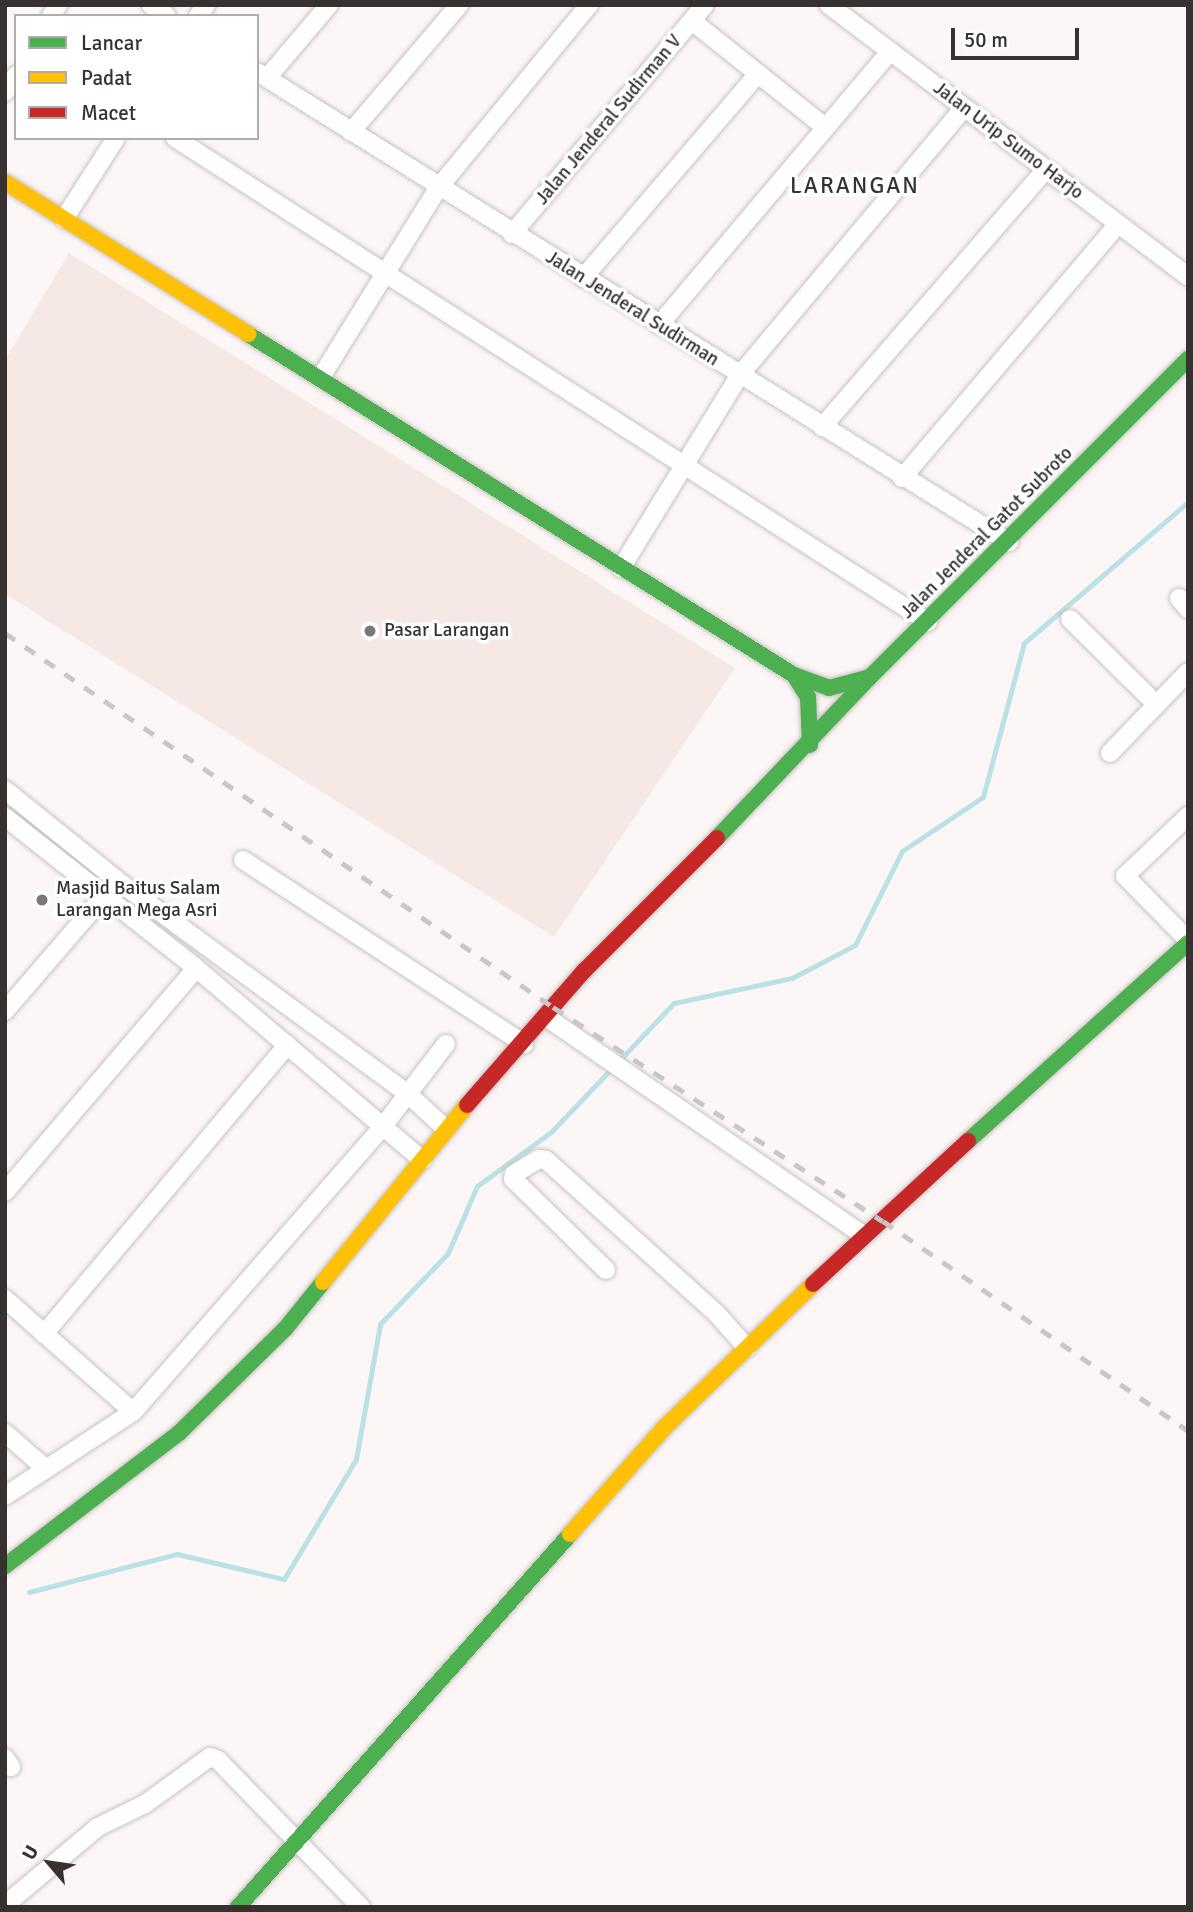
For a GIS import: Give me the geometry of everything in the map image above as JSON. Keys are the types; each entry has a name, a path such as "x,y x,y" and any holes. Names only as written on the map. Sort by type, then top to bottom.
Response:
{"main road":[{"name":"Jalan Jenderal Gatot Subroto","path":"5,183 321,377 794,675 829,688 870,677 1009,542 1188,359"},
{"path":"794,675 808,697 810,745"},
{"path":"5,1566 179,1433 285,1329 446,1129 625,927 810,745 870,677"},
{"path":"238,1907 664,1428 863,1235 1188,941"}],"street":[{"path":"262,75 329,5"},
{"path":"351,132 459,5"},
{"path":"321,377 439,187 589,5"},
{"name":"Jalan Jenderal Sudirman V","path":"512,234 705,5"},
{"name":"Jalan Urip Sumo Harjo","path":"829,5 1188,277"},
{"path":"692,21 826,128"},
{"path":"659,325 890,52"},
{"path":"583,278 758,74"},
{"name":"Jalan Jenderal Sudirman","path":"262,75 902,478 1009,542"},
{"path":"621,568 739,376 964,108"},
{"path":"64,219 115,140"},
{"path":"178,140 928,622"},
{"path":"822,427 1046,169"},
{"path":"902,478 1118,224"},
{"path":"1070,619 1154,702"},
{"path":"1111,753 1154,702 1188,672"},
{"path":"8,798 409,1096 446,1129"},
{"path":"1188,816 1125,876 1188,941"},
{"path":"5,817 196,968 422,1160"},
{"path":"243,860 524,1044"},
{"path":"5,1011 103,897"},
{"path":"5,1192 196,968"},
{"path":"252,1016 272,994"},
{"path":"546,1017 863,1235"},
{"path":"5,1496 44,1467 133,1412 409,1096 446,1044"},
{"path":"44,1334 287,1045"},
{"path":"606,1270 513,1179 514,1174 539,1159 545,1160 717,1314 747,1348"},
{"path":"5,1299 133,1412"},
{"path":"5,1433 44,1467"},
{"path":"5,1905 98,1827 145,1804 206,1758 218,1760 361,1907"}],"shaded area":[{"name":"Pasar Larangan","path":"69,253 735,668 554,937 5,594 5,360"}],"waterway":[{"path":"29,1592 177,1554 284,1579 356,1459 380,1324 448,1253 477,1186 551,1132 674,1003 792,978 855,945 902,851 983,797 1024,643 1188,502"}],"railway":[{"path":"5,633 553,1007 883,1221 1188,1431"}],"traffic: fast":[{"path":"248,334 794,675 808,697 810,745"},
{"path":"794,675 829,688 870,677 1188,359"},
{"path":"717,838 870,677"},
{"path":"968,1141 1188,943"},
{"path":"5,1566 179,1433 285,1329 323,1282"},
{"path":"238,1907 570,1534"}],"traffic: slow":[{"path":"5,182 248,334"},
{"path":"323,1282 467,1105"},
{"path":"570,1534 664,1428 813,1284"}],"traffic: jam":[{"path":"467,1105 584,971 717,838"},
{"path":"813,1284 968,1141"}],"place":[{"name":"Pasar Larangan","path":"370,631"},
{"name":"Masjid Baitus Salam Larangan Mega Asri","path":"42,900"}],"district":[{"name":"LARANGAN","path":"855,186"}]}
